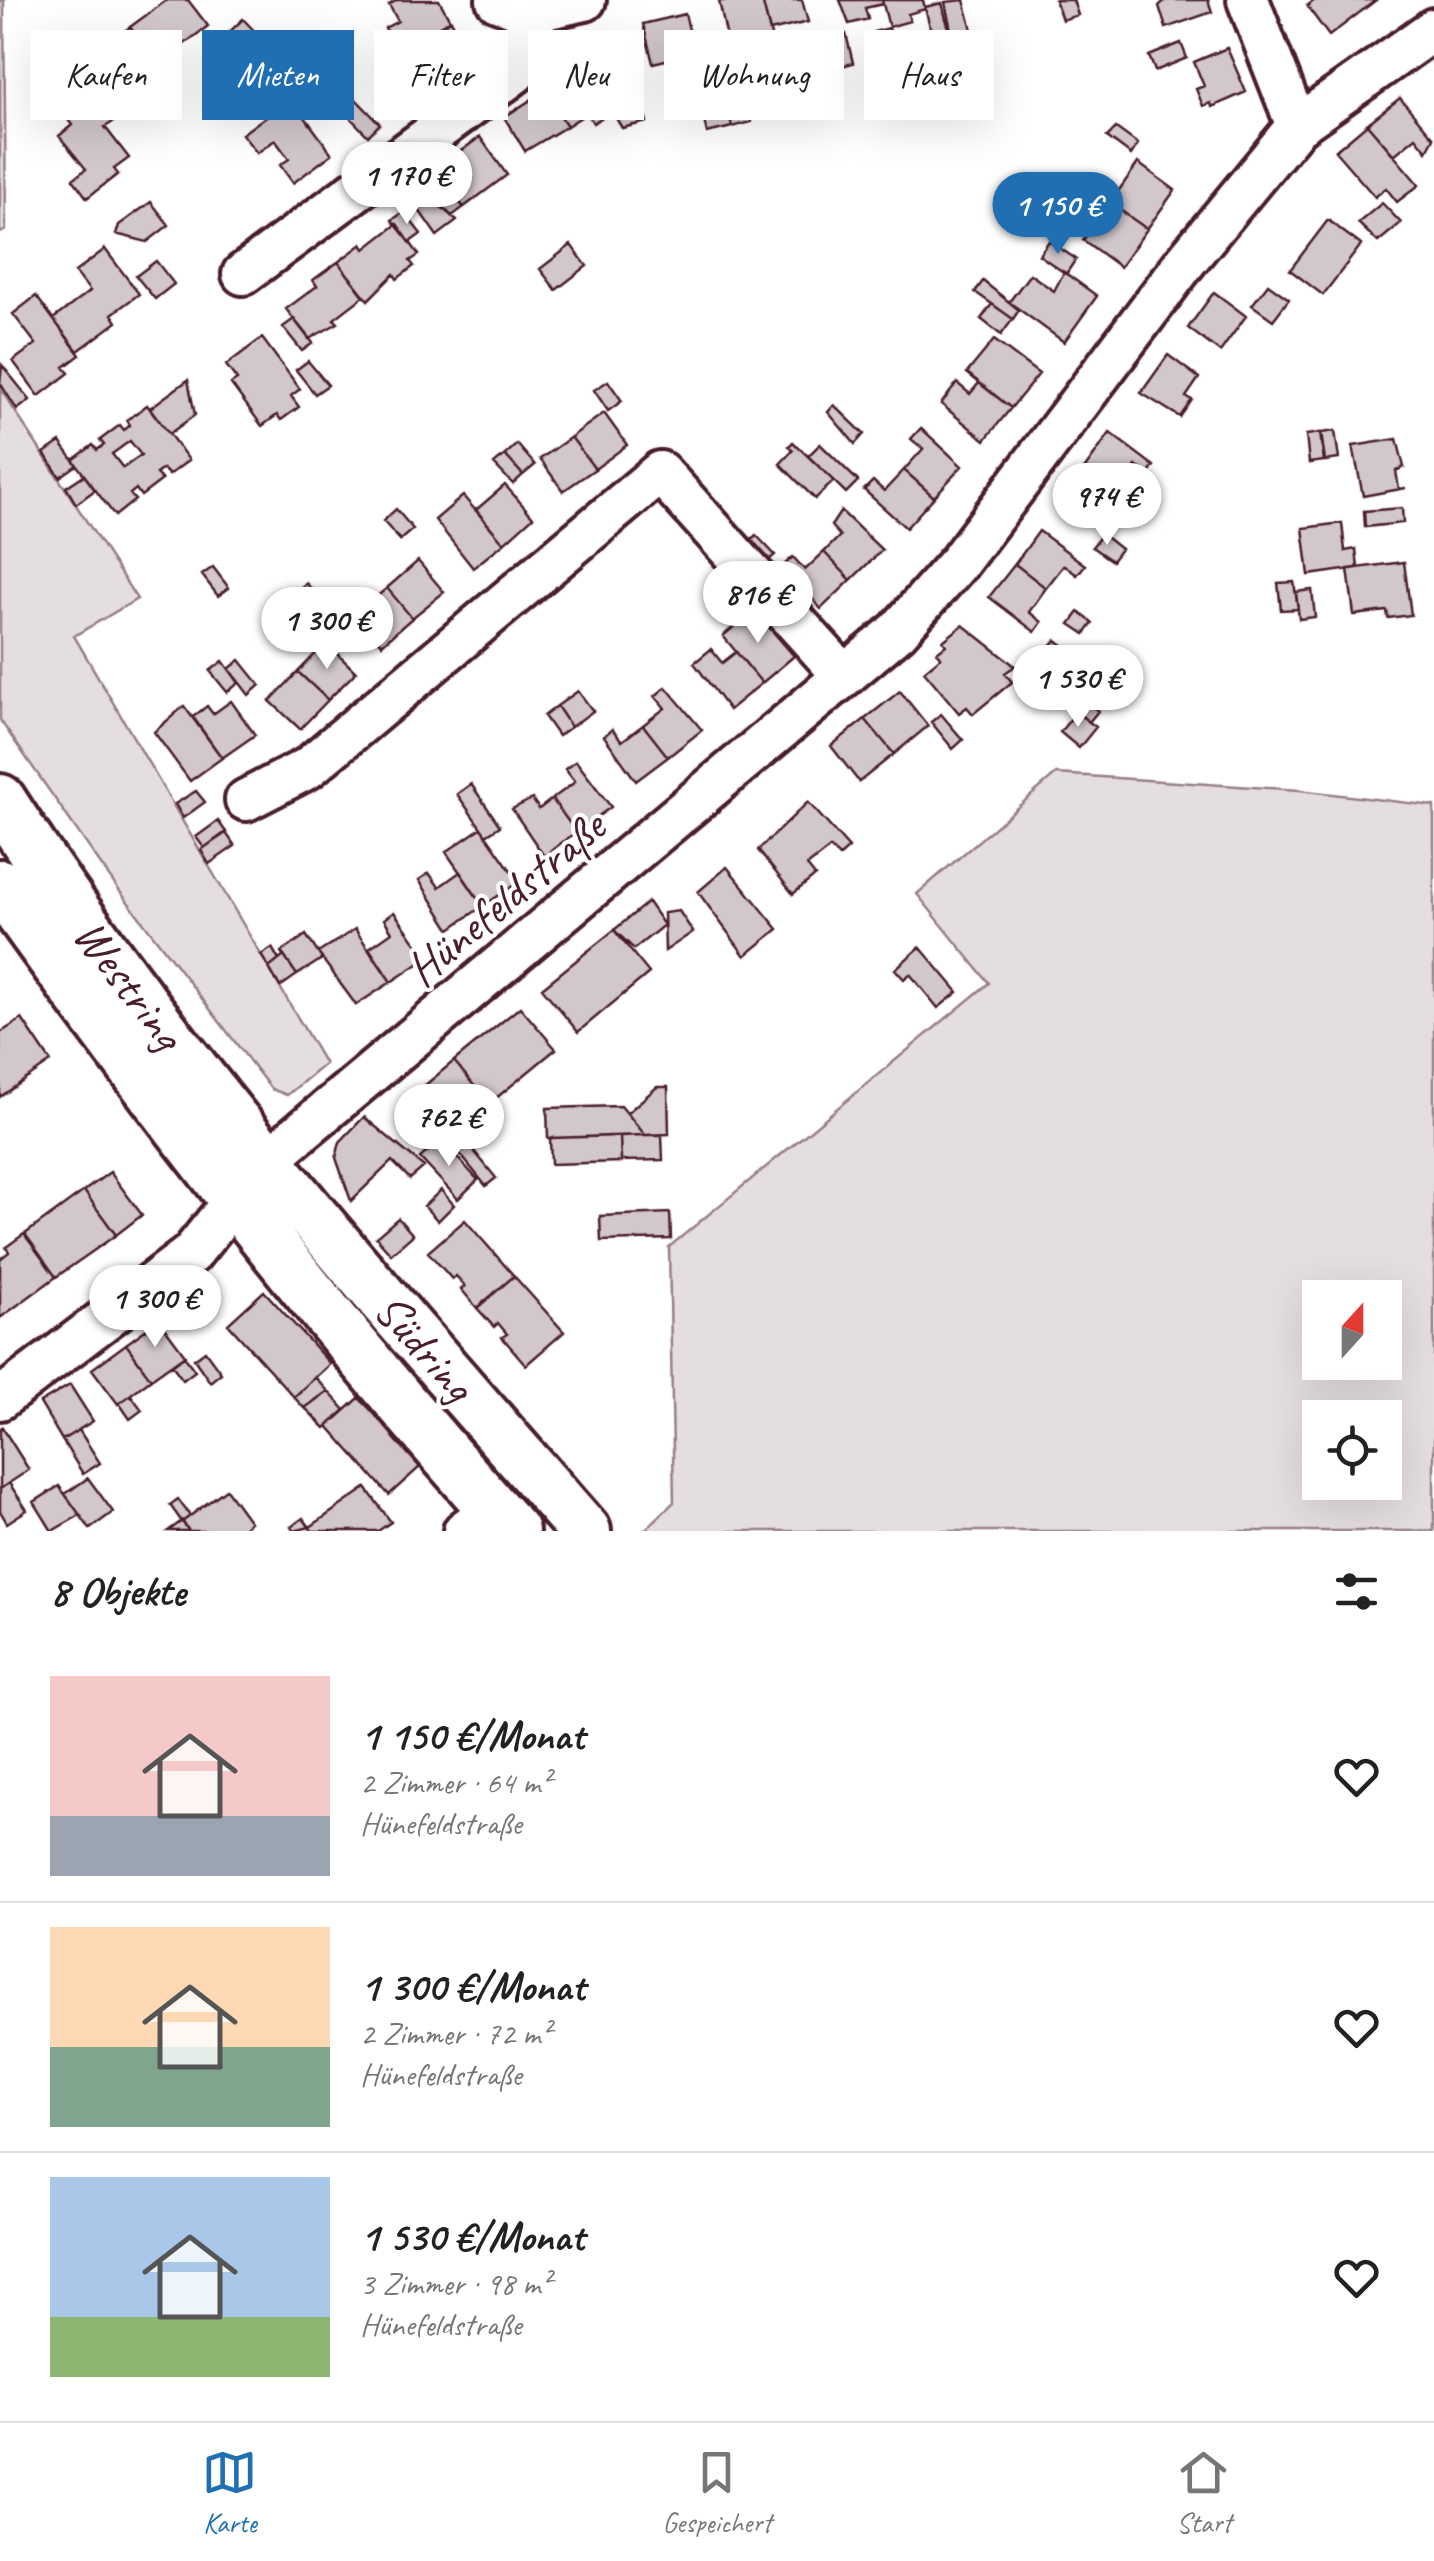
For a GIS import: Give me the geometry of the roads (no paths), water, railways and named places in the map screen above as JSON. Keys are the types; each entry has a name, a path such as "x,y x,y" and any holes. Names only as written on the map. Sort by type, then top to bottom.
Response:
{"main road":[{"name":"Westring","path":"0,800 249,1180"},
{"name":"Westring","path":"0,885 249,1180"},
{"name":"Südring","path":"249,1180 394,1396 490,1524"},
{"name":"Südring","path":"249,1180 585,1531"}],"street":[{"path":"243,274 515,73 514,6 585,0"},
{"path":"1248,0 1297,126"},
{"name":"Hünefeldstraße","path":"0,1399 191,1254 249,1180 898,631 959,562 1186,260 1297,126 1434,30"},
{"path":"246,800 308,768 660,472 844,676"}]}
